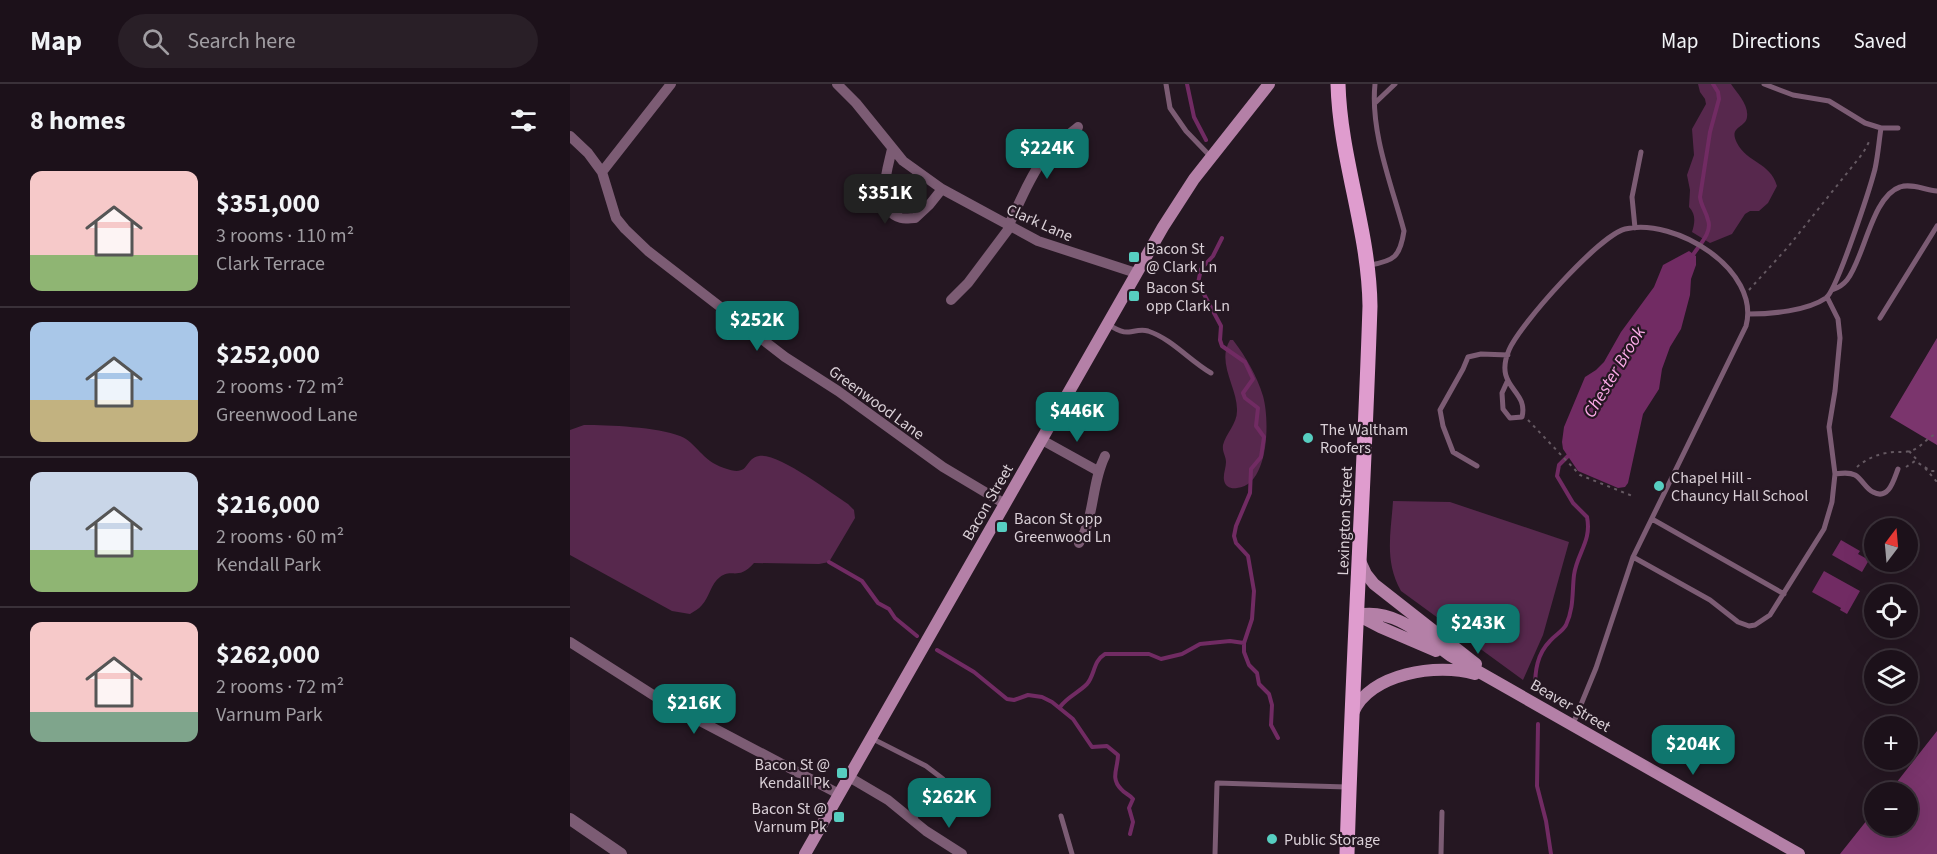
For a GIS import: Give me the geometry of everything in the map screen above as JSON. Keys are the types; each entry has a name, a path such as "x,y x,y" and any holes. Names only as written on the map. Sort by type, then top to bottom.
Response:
{"main road":[{"name":"Bacon Street","path":"809,853 839,794 1183,194 1269,84"},
{"name":"Lexington Street","path":"1338,84 1342,130 1368,266 1370,306 1347,854"},
{"path":"1360,561 1374,584 1510,690"},
{"name":"Beaver Street","path":"1357,615 1379,613 1395,618 1451,656 1799,854"},
{"path":"1351,717 1358,704 1372,689 1413,674 1447,669 1491,679"}],"street":[{"path":"602,172 671,84"},
{"name":"Clark Lane","path":"837,84 868,117 903,161 942,189 1038,241 1136,273"},
{"path":"951,300 968,283 1009,227 1026,187 1043,160 1077,127"},
{"name":"Greenwood Lane","path":"570,136 588,153 602,172 616,218 648,251 786,357 838,391 923,454 1005,504"},
{"path":"892,149 884,198 890,212 901,218 915,218 942,189"},
{"path":"1042,440 1098,471"},
{"path":"1079,543 1086,531 1098,471 1105,456"},
{"path":"570,642 654,696 839,794"},
{"path":"849,777 879,794 933,836 962,854"},
{"path":"570,819 621,854"}],"lane":[{"path":"1166,84 1170,108 1186,131 1211,157"},
{"path":"1368,266 1388,262 1397,255 1402,246 1404,231 1380,140 1375,84"},
{"path":"1375,103 1395,84"},
{"path":"1764,84 1793,95 1829,101 1858,120 1874,126 1898,128"},
{"path":"1749,314 1770,314 1816,303 1827,297 1832,290 1875,170 1881,128"},
{"path":"1635,228 1632,197 1641,152"},
{"path":"1832,290 1841,286 1851,274 1876,215 1893,190 1908,186 1937,191"},
{"path":"1880,318 1937,226"},
{"path":"1507,382 1502,393 1503,409 1510,418 1522,417 1522,401 1507,382 1505,374 1508,355 1516,338 1579,265 1622,230 1656,229 1677,234 1692,241 1728,268 1745,294 1749,314 1746,326 1633,557 1593,674 1572,725"},
{"path":"1633,557 1710,600 1743,625 1755,625 1765,620 1824,529 1832,502 1835,474 1829,427 1840,338 1838,319 1827,297"},
{"path":"1107,324 1124,332 1143,330 1151,332 1211,373"},
{"path":"1477,466 1453,452 1443,426 1440,410 1468,357 1481,354 1508,355"},
{"path":"1835,474 1849,473 1873,492 1880,494 1887,492 1891,487 1898,469"},
{"path":"1652,519 1784,594"},
{"path":"871,738 926,766 943,779 913,820"},
{"path":"1215,854 1217,783 1349,787"},
{"path":"1441,854 1442,812"},
{"path":"1061,816 1072,854"}],"path":[{"path":"1745,294 1788,247 1863,153 1874,126"},
{"path":"1523,414 1580,475 1635,497"},
{"path":"1849,473 1867,459 1886,453 1909,451 1922,446 1932,435 1937,434"},
{"path":"1909,451 1937,482"},
{"path":"1898,469 1912,462 1931,471 1937,471"}],"shaded area":[{"path":"1698,84 1731,84 1742,99 1747,113 1746,121 1735,133 1737,143 1746,155 1769,172 1777,186 1768,203 1759,211 1750,211 1745,214 1732,234 1710,243 1692,232 1694,219 1689,207 1690,190 1687,175 1694,155 1692,129 1706,104"},
{"path":"1937,338 1937,445 1890,417"},
{"path":"1230,340 1233,340 1242,353 1258,381 1263,396 1266,420 1265,450 1256,476 1248,484 1237,488 1227,486 1224,478 1226,462 1223,445 1237,411 1225,358"},
{"path":"584,425 633,427 671,433 686,439 716,465 733,470 743,469 759,456 768,457 791,467 848,504 854,510 855,518 829,562 819,564 754,563 744,572 720,577 714,583 704,602 690,614 672,611 570,555 570,430"},
{"path":"1393,501 1450,502 1569,542 1543,635 1523,680 1401,591 1390,558"},
{"path":"1937,731 1937,854 1840,854 1864,824 1864,836 1918,836 1918,782 1897,782 1906,770 1918,770 1918,755"}],"water":[{"path":"1689,251 1696,256 1696,265 1681,329 1670,347 1662,369 1659,389 1643,414 1628,483 1625,487 1618,488 1578,471 1563,449 1564,427 1585,377 1604,362 1621,332 1654,287 1663,265"},
{"path":"1841,540 1860,551 1858,554 1864,557 1864,569 1862,572 1832,555"},
{"path":"1824,571 1860,591 1847,614 1840,610 1841,608 1812,592"}],"waterway":[{"path":"1187,84 1194,117 1206,140"},
{"name":"Chester Brook","path":"1691,258 1706,235 1709,225 1700,197 1710,132 1719,99 1713,84"},
{"path":"1222,238 1213,256 1201,269 1198,283 1221,326 1222,346 1245,362 1253,379 1243,393 1245,398 1258,408 1256,426 1264,437 1261,457 1251,469 1250,493 1234,536 1236,543 1248,556 1254,591 1252,619 1244,643 1244,652 1249,665 1257,673 1259,684 1269,694 1272,705 1271,725 1278,738"},
{"name":"Chester Brook","path":"1535,688 1536,669 1542,651 1569,619 1574,575 1586,540 1587,517 1573,503 1557,476 1559,465 1570,454"},
{"path":"829,562 862,581 878,603 889,609 895,618 917,636"},
{"path":"1060,707 1087,684 1098,660 1105,654 1149,654 1161,659 1182,654 1200,644 1230,641 1244,643"},
{"path":"937,650 974,672 1007,699 1014,700 1028,695 1042,697 1052,702 1073,719 1092,747 1107,746 1118,755 1116,781 1122,791 1133,799 1129,808 1133,822 1130,834"},
{"name":"Chester Brook","path":"1538,724 1537,786 1551,854"}],"place":[{"name":"Bacon St @ Clark Ln","path":"1134,257"},
{"name":"Bacon St opp Clark Ln","path":"1134,296"},
{"name":"The Waltham Roofers","path":"1308,438"},
{"name":"Chapel Hill - Chauncy Hall School","path":"1659,486"},
{"name":"Bacon St opp Greenwood Ln","path":"1002,527"},
{"name":"Bacon St @ Kendall Pk","path":"842,773"},
{"name":"Bacon St @ Varnum Pk","path":"839,817"},
{"name":"Public Storage","path":"1272,839"}]}
